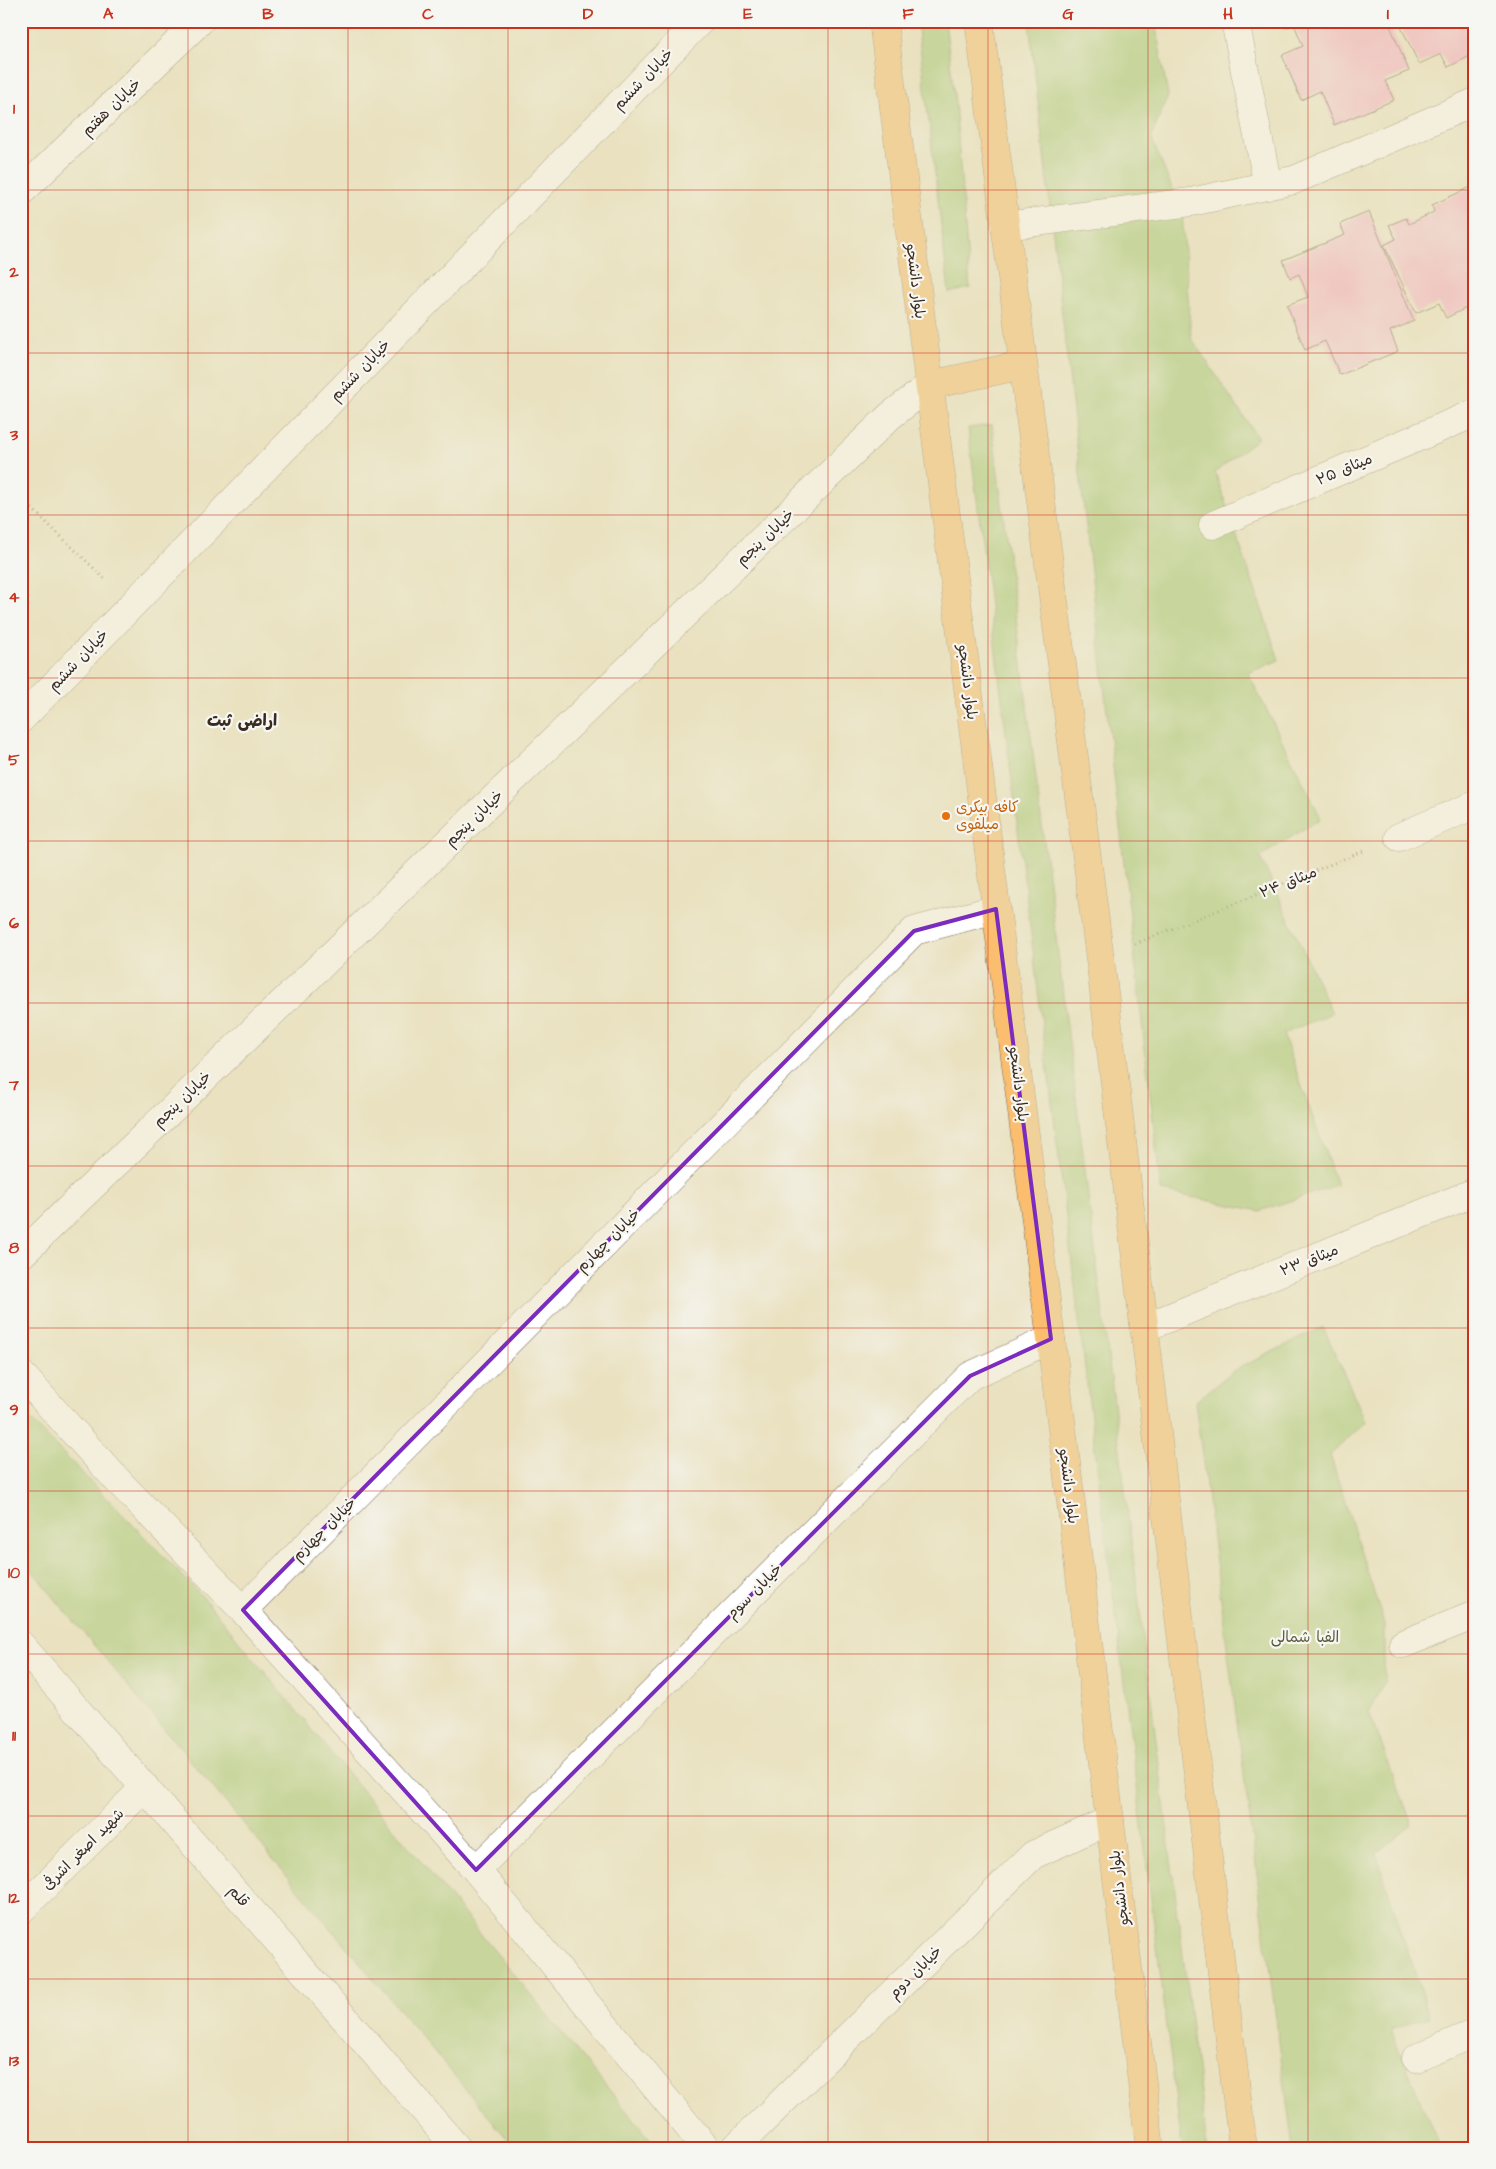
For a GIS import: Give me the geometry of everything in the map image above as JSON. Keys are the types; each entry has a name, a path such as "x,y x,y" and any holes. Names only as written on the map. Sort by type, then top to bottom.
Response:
{"main road":[{"name":"بلوار دانشجو","path":"883,21 1051,1340 1150,2148"},
{"path":"979,21 1100,959 1242,2148"},
{"path":"930,385 1023,365"}],"street":[{"name":"خیابان هفتم","path":"21,192 200,21"},
{"path":"1235,21 1268,186"},
{"name":"خیابان ششم","path":"21,719 683,27"},
{"path":"1006,226 1191,202 1294,180 1475,102"},
{"name":"خیابان پنجم","path":"21,1254 883,423 930,385"},
{"name":"میثاق ۲۵","path":"1212,525 1475,413"},
{"path":"1399,837 1475,804"},
{"name":"خیابان چهارم","path":"243,1610 914,931 996,909"},
{"name":"میثاق ۲۳","path":"1144,1328 1475,1192"},
{"name":"خیابان سوم","path":"476,1870 970,1376 1051,1340"},
{"path":"21,1374 118,1481 243,1610 476,1870 706,2148"},
{"path":"1403,1644 1475,1615"},
{"name":"قلم","path":"21,1644 456,2148"},
{"name":"شهید اصغر اشرفی","path":"21,1910 145,1787"},
{"name":"خیابان دوم","path":"735,2148 1033,1855 1110,1820"},
{"path":"1416,2058 1475,2033"}],"path":[{"path":"21,498 132,605"},
{"name":"میثاق ۲۴","path":"1100,959 1399,837"}],"highlighted area":[{"path":"996,909 1051,1339 970,1376 476,1870 243,1610 914,931"}],"green space":[{"path":"917,21 945,21 955,102 970,288 949,293"},
{"path":"1029,21 1155,21 1168,96 1151,137 1182,213 1191,338 1258,438 1215,472 1279,660 1248,673 1321,818 1260,857 1332,1013 1283,1034 1337,1185 1260,1211 1161,1191"},
{"path":"992,425 1207,2148 1182,2148 968,428"},
{"name":"الفبا شمالی","path":"1323,1327 1366,1422 1330,1455 1384,1624 1384,1684 1369,1712 1412,1824 1376,1853 1429,2016 1391,2030 1440,2148 1293,2148 1195,1402 1233,1371"},
{"path":"21,1410 201,1595 657,2148 515,2148 21,1558"}],"building":[{"path":"1282,21 1388,21 1409,71 1385,81 1394,100 1334,125 1320,91 1301,100 1282,55 1303,46 1294,24 1285,28"},
{"path":"1398,21 1475,21 1475,65 1470,56 1448,67 1441,54 1419,64"},
{"path":"1475,185 1475,322 1468,307 1446,318 1439,303 1416,313 1384,245 1396,239 1389,225 1406,218 1409,224 1434,212 1432,205"},
{"path":"1369,212 1414,321 1390,331 1398,351 1340,375 1325,341 1305,350 1287,305 1308,297 1299,274 1290,278 1283,260 1345,235 1340,224"}],"place":[{"name":"کافه بیکری میلفوی","path":"946,816"}],"district":[{"name":"اراضی ثبت","path":"242,720"}]}
